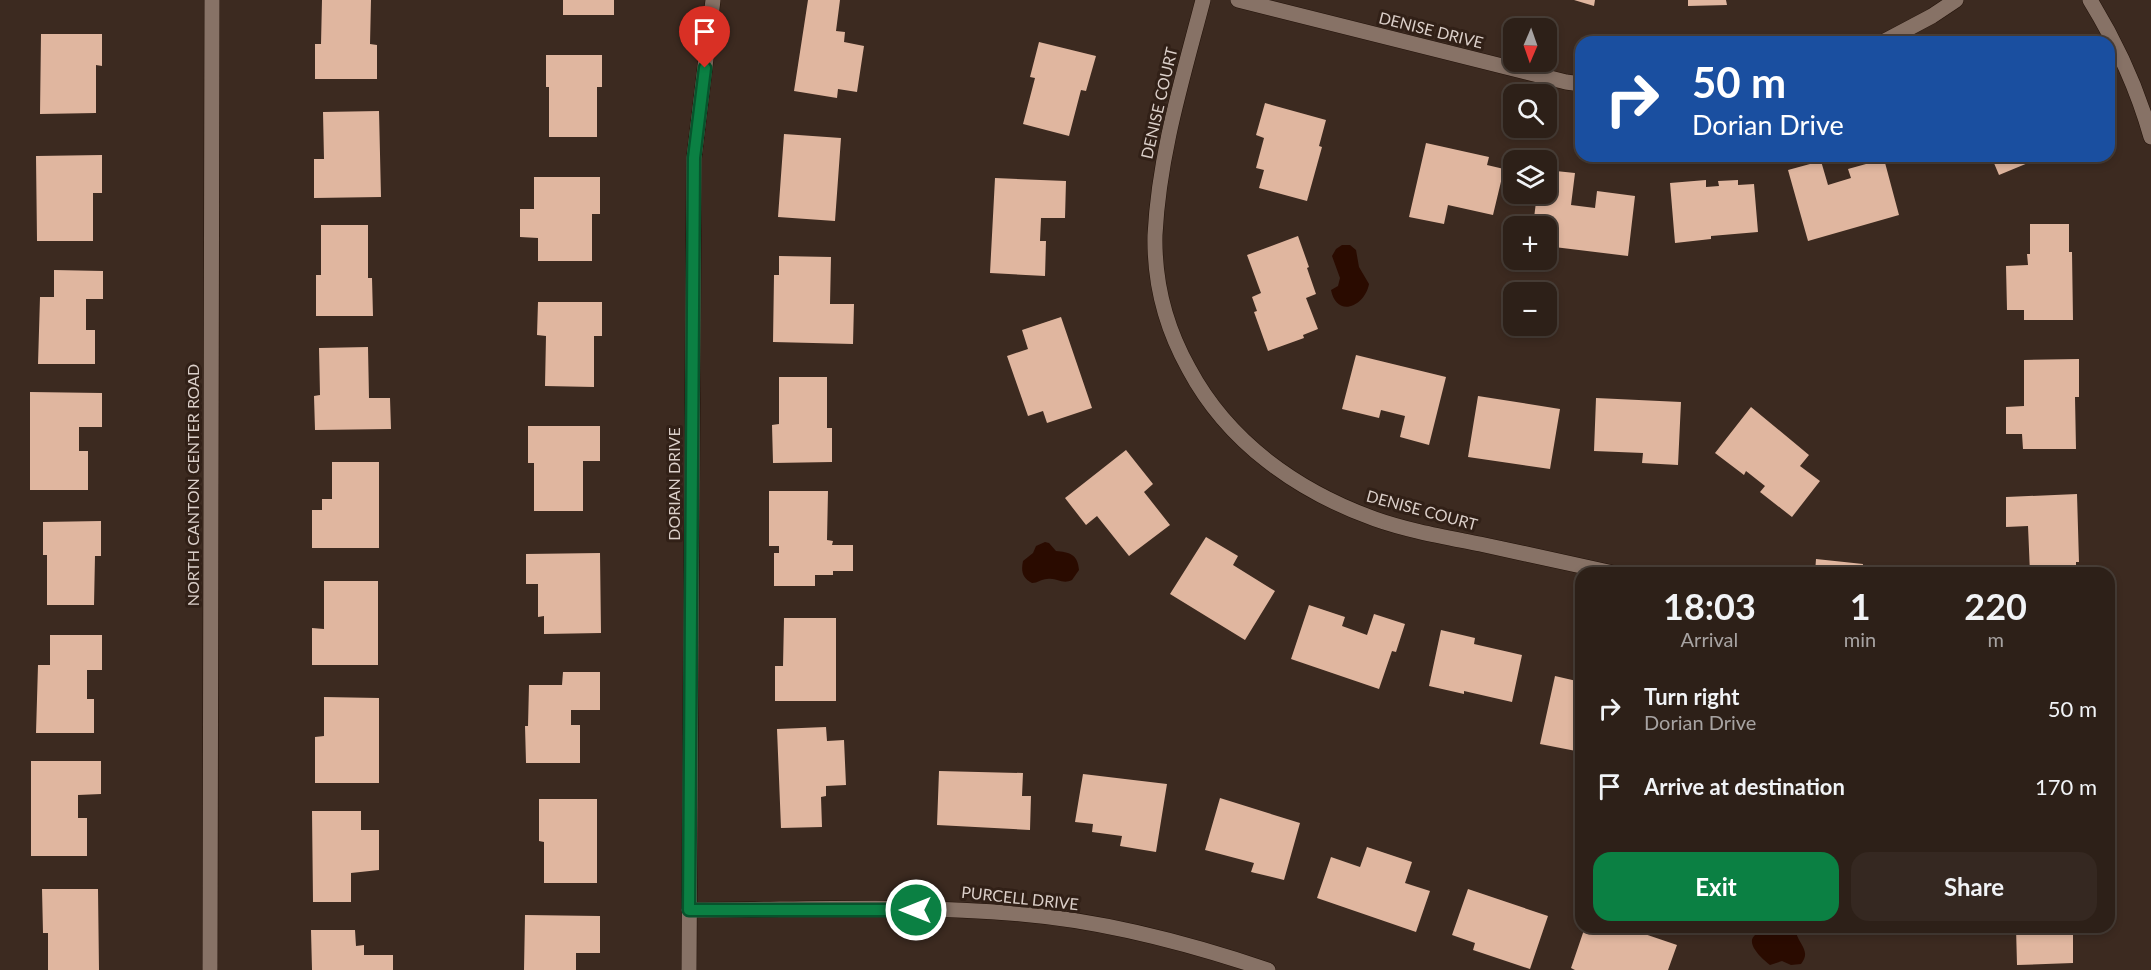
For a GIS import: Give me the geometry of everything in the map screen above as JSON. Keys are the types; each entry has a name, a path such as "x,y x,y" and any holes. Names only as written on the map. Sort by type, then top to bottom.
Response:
{"street":[{"name":"NORTH CANTON CENTER ROAD","path":"210,970 212,0"},
{"name":"DORIAN DRIVE","path":"689,970 694,158 713,0"},
{"name":"DENISE COURT","path":"1203,0 1164,154 1155,237 1156,273 1165,314 1180,353 1200,390 1226,424 1258,455 1298,483 1342,506 1412,529 1586,567"},
{"name":"DENISE DRIVE","path":"1238,0 1575,83"},
{"path":"1894,36 1956,0"},
{"path":"2090,0 2112,36"},
{"path":"2115,41 2141,101 2151,137"},
{"name":"PURCELL DRIVE","path":"689,910 964,910 1023,914 1101,925 1179,942 1268,970"}],"shaded area":[{"path":"1342,245 1350,245 1356,250 1359,267 1369,284 1357,303 1345,307 1334,299 1331,290 1338,286 1340,278 1332,256"},
{"path":"1045,542 1056,551 1069,553 1075,557 1079,570 1072,580 1065,582 1045,579 1032,583 1024,576 1023,561 1033,553 1036,546"},
{"path":"1759,933 1796,933 1804,948 1804,960 1801,964 1791,965 1782,961 1770,965 1752,945 1754,936"}],"building":[{"path":"322,0 371,0 370,44 377,45 377,79 315,79 315,44 321,44"},
{"path":"563,0 614,0 614,15 563,15"},
{"path":"808,0 840,0 836,31 845,32 844,42 864,46 857,92 838,89 837,98 794,91"},
{"path":"1574,0 1595,0 1594,6"},
{"path":"1688,0 1726,0 1727,5 1688,6"},
{"path":"41,34 102,34 102,66 96,65 96,113 40,114"},
{"path":"1039,42 1096,56 1086,91 1081,90 1069,136 1023,124 1035,78 1030,77"},
{"path":"546,55 602,55 602,87 597,87 597,137 549,137 549,87 546,87"},
{"path":"1265,103 1326,120 1319,146 1322,147 1307,201 1259,188 1264,170 1256,168 1264,138 1256,135"},
{"path":"379,111 381,197 314,198 314,159 324,159 323,112"},
{"path":"784,134 841,138 835,221 778,217"},
{"path":"1426,143 1489,157 1487,165 1503,169 1493,215 1448,205 1444,224 1409,217"},
{"path":"102,155 102,193 93,193 93,241 37,241 36,156"},
{"path":"1821,162 1828,185 1851,178 1848,169 1873,162 1885,162 1899,215 1808,241 1788,170"},
{"path":"1994,162 2030,162 1999,175"},
{"path":"1557,171 1575,173 1571,205 1595,208 1597,191 1635,196 1628,256 1557,247 1557,216 1534,216 1536,204 1557,204"},
{"path":"534,177 600,177 600,214 592,214 592,261 538,261 538,238 520,237 520,209 534,209"},
{"path":"995,178 1066,181 1065,218 1041,218 1040,241 1046,241 1045,276 990,273"},
{"path":"1706,180 1706,187 1719,186 1718,181 1738,180 1738,185 1754,184 1758,232 1711,236 1711,239 1675,243 1670,183"},
{"path":"2030,224 2069,224 2069,252 2072,252 2073,320 2024,320 2024,310 2007,310 2006,266 2028,265"},
{"path":"321,225 368,225 368,278 372,278 373,316 316,316 316,275 321,275"},
{"path":"1298,236 1316,294 1306,298 1318,329 1303,335 1304,338 1268,351 1254,312 1257,311 1252,297 1261,293 1247,255"},
{"path":"779,256 831,257 830,304 854,304 853,344 773,342 774,275 779,275"},
{"path":"54,270 103,271 103,299 86,299 86,330 95,330 95,364 38,364 40,297 54,297"},
{"path":"538,302 602,302 602,336 594,336 594,387 545,386 546,336 537,335"},
{"path":"1061,317 1092,408 1047,423 1043,411 1028,416 1007,356 1028,349 1022,330"},
{"path":"368,347 369,398 390,398 391,429 315,430 314,396 320,395 319,348"},
{"path":"1356,355 1446,377 1429,445 1400,437 1405,416 1381,410 1379,418 1342,409"},
{"path":"2079,359 2079,397 2075,397 2076,449 2023,449 2022,434 2006,434 2006,407 2024,406 2024,360"},
{"path":"779,377 827,377 827,428 832,428 832,462 773,463 772,425 779,424"},
{"path":"30,392 102,393 102,427 79,427 79,451 88,451 88,490 30,490"},
{"path":"1478,396 1560,409 1550,469 1468,457"},
{"path":"1596,398 1681,402 1678,465 1642,463 1643,453 1594,451"},
{"path":"1751,407 1809,455 1800,466 1820,481 1792,517 1760,492 1765,486 1746,471 1744,475 1715,453"},
{"path":"528,426 600,426 600,461 583,461 583,511 534,511 534,463 528,463"},
{"path":"1126,450 1153,484 1144,492 1170,525 1129,556 1097,516 1086,525 1065,498"},
{"path":"332,462 379,462 379,548 312,548 312,510 322,510 322,499 332,499"},
{"path":"769,491 828,491 827,540 833,541 832,545 853,545 853,571 833,571 833,575 815,575 815,586 774,586 774,553 779,553 779,546 769,546"},
{"path":"2077,494 2079,562 2076,562 2076,567 2030,567 2028,526 2006,527 2006,497"},
{"path":"101,521 101,556 95,556 94,605 47,605 47,555 43,555 43,522"},
{"path":"1206,537 1238,556 1233,565 1275,591 1245,640 1170,594"},
{"path":"600,553 601,633 544,634 544,616 538,617 538,584 526,584 526,554"},
{"path":"1816,559 1863,564 1863,567 1815,567"},
{"path":"324,581 378,581 378,665 312,665 312,628 324,629"},
{"path":"1309,605 1345,617 1342,626 1367,635 1374,614 1405,624 1396,652 1392,651 1379,689 1291,659"},
{"path":"784,618 836,618 836,701 775,701 775,666 783,666"},
{"path":"1441,630 1475,638 1474,644 1522,655 1512,702 1429,686"},
{"path":"50,635 102,635 102,670 87,670 87,699 94,699 94,733 36,733 38,665 50,665"},
{"path":"563,672 600,672 600,710 571,710 571,725 580,725 580,763 526,763 525,726 528,726 529,685 562,685"},
{"path":"1555,676 1575,681 1575,751 1540,744"},
{"path":"324,697 379,698 379,783 315,783 315,737 324,736"},
{"path":"826,727 827,741 844,740 846,785 826,786 826,796 821,797 822,827 781,828 777,729"},
{"path":"31,761 101,761 101,794 78,795 78,818 87,818 87,856 31,856"},
{"path":"939,771 1023,773 1022,796 1031,796 1030,830 937,825"},
{"path":"1083,774 1167,784 1156,852 1120,846 1122,836 1092,832 1093,824 1075,822"},
{"path":"1220,798 1300,823 1284,880 1251,872 1254,863 1205,850"},
{"path":"539,799 597,799 597,883 544,883 544,842 539,841"},
{"path":"312,811 361,811 361,830 379,830 379,870 351,873 351,902 313,902"},
{"path":"1367,847 1412,862 1405,883 1430,891 1416,932 1317,898 1331,857 1360,867"},
{"path":"42,889 98,889 99,970 48,970 48,933 43,933"},
{"path":"1468,889 1548,916 1530,969 1473,950 1475,943 1452,935"},
{"path":"525,915 600,916 600,953 576,953 576,970 524,970"},
{"path":"311,930 355,930 356,946 364,945 364,955 393,955 393,970 312,970"},
{"path":"1583,933 1642,933 1677,945 1668,970 1575,970 1571,968"},
{"path":"2016,933 2073,933 2073,963 2017,965"}],"route":[{"path":"705,68 694,158 689,910 916,910"}]}
